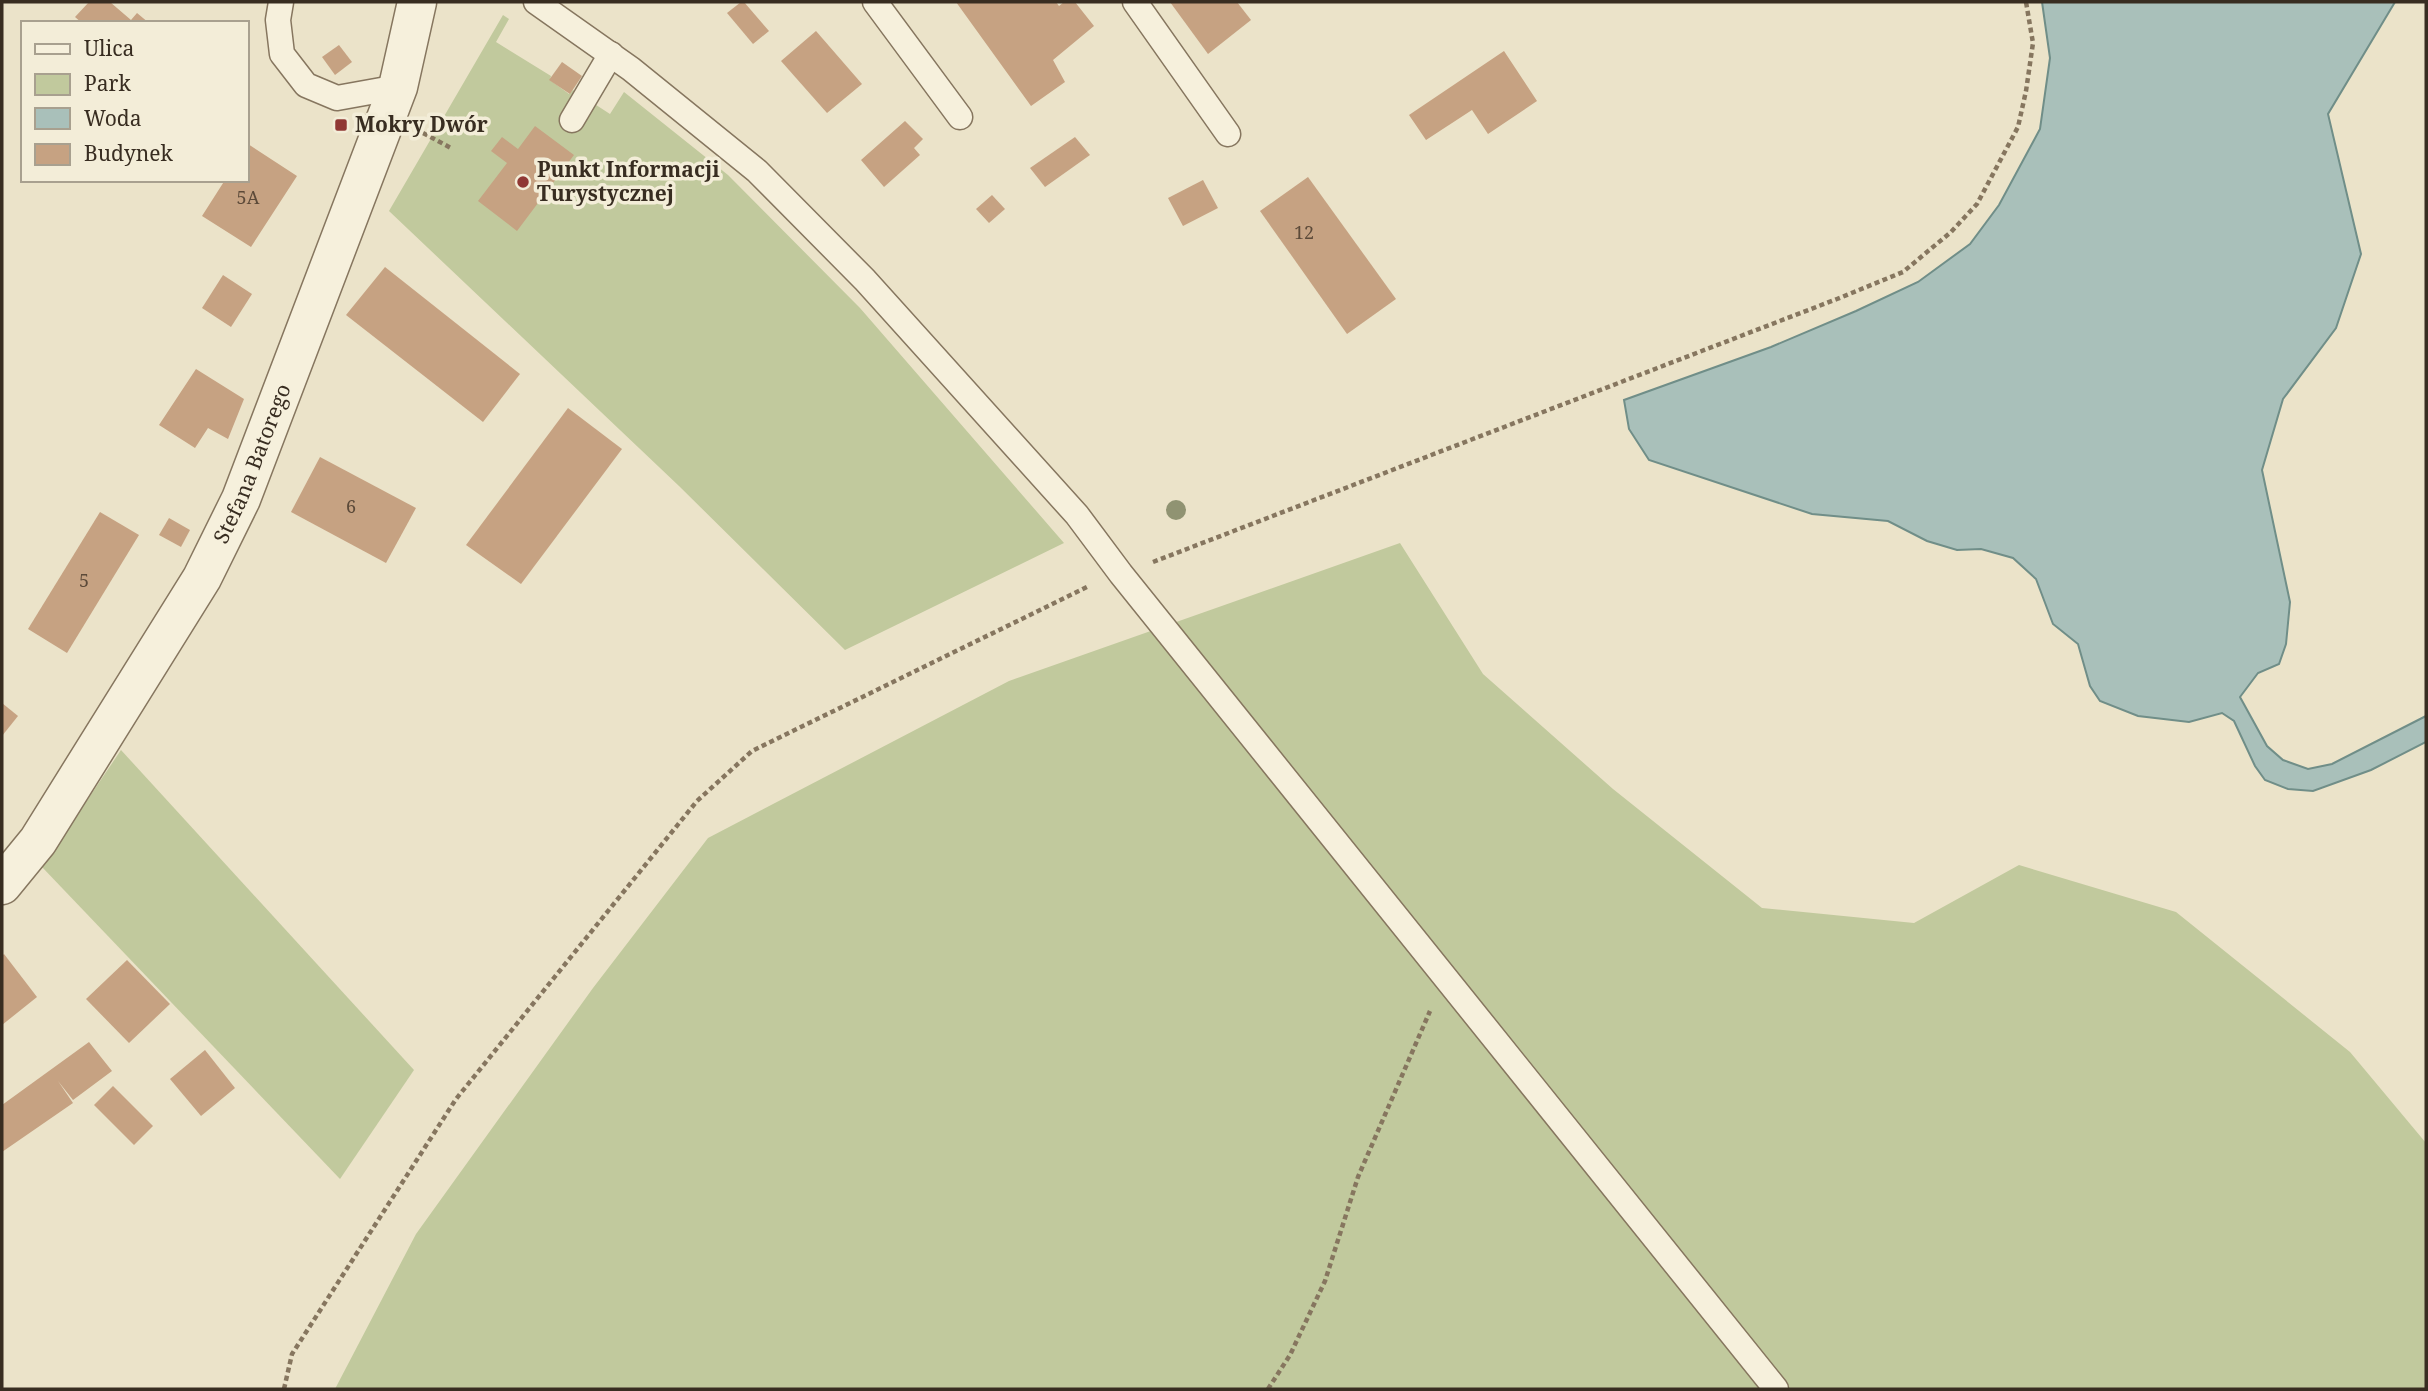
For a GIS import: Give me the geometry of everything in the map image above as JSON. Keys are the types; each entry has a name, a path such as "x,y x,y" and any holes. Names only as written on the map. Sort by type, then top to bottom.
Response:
{"street":[{"name":"Stefana Batorego","path":"2,885 38,841 202,578 241,499 398,87 417,2"}],"lane":[{"path":"281,2 278,20 282,54 306,85 337,98 398,87"},
{"path":"536,2 611,54 757,171 865,280 1077,515 1121,574 1776,1389"},
{"path":"875,2 960,117"},
{"path":"1135,2 1228,134"},
{"path":"572,120 611,54"}],"path":[{"path":"284,1389 292,1354 456,1099 697,801 752,751 1072,593 1903,272 1951,232 1977,204 2018,127 2033,43 2026,2"},
{"path":"1268,1389 1290,1355 1325,1281 1358,1177 1445,977"}],"green space":[{"path":"503,15 509,19 496,42 551,76 550,80 569,94 573,90 610,114 624,92 728,175 860,308 1064,543 845,650 679,486 389,211"},
{"path":"1400,543 1483,674 1613,789 1762,908 1914,923 2019,865 2176,912 2350,1052 2426,1143 2426,1389 335,1389 416,1234 593,988 708,838 1009,681"},
{"path":"121,750 414,1070 340,1179 42,867"}],"water":[{"path":"2042,2 2395,2 2328,114 2361,254 2336,328 2283,399 2262,470 2290,602 2286,644 2279,664 2258,673 2240,697 2267,746 2283,760 2308,769 2332,764 2426,716 2426,742 2371,770 2313,791 2288,789 2265,780 2255,766 2234,721 2222,713 2189,722 2138,716 2100,701 2090,686 2078,644 2053,624 2036,579 2013,558 1981,549 1957,550 1927,541 1888,521 1812,514 1649,460 1629,429 1624,400 1771,347 1856,311 1918,282 1970,244 1999,205 2040,129 2050,58"}],"building":[{"path":"89,2 110,2 131,20 137,13 147,21 80,21 75,17"},
{"path":"744,2 769,31 753,44 727,13"},
{"path":"956,2 1056,2 1059,6 1064,2 1075,2 1094,26 1053,60 1065,82 1031,106"},
{"path":"1170,2 1237,2 1251,20 1208,54"},
{"path":"816,31 862,84 827,113 781,61"},
{"path":"339,45 352,62 335,75 322,57"},
{"path":"1504,51 1537,101 1488,134 1472,110 1426,140 1409,115"},
{"path":"562,62 582,76 570,94 549,80"},
{"path":"905,121 923,139 914,148 920,155 884,187 861,160"},
{"name":"Punkt Informacji Turystycznej","path":"535,126 574,155 517,231 478,201 507,163 491,151 502,137 518,149"},
{"path":"1075,137 1090,155 1045,187 1030,168"},
{"path":"248,144 297,176 251,247 202,216 224,182 248,182"},
{"path":"1308,177 1396,299 1347,334 1260,211"},
{"path":"1203,180 1218,208 1183,226 1168,198"},
{"path":"992,195 1005,209 989,223 976,209"},
{"path":"385,267 520,374 483,422 346,315"},
{"path":"223,275 252,294 231,327 202,308"},
{"path":"196,369 244,399 228,439 208,428 195,448 159,425"},
{"path":"568,408 622,449 521,584 466,545"},
{"path":"320,457 416,508 386,563 291,512"},
{"path":"100,512 139,535 67,653 28,629"},
{"path":"169,518 190,530 181,547 159,535"},
{"path":"2,703 18,716 2,736"},
{"path":"4,954 37,997 2,1025 2,956"},
{"path":"127,960 170,1004 129,1043 86,999"},
{"path":"89,1042 112,1071 73,1100 58,1081 73,1103 2,1152 2,1105"},
{"path":"205,1050 235,1088 201,1116 170,1079"},
{"path":"113,1086 153,1126 134,1145 94,1105"}],"place":[{"name":"Mokry Dwór","path":"341,125"},
{"name":"Punkt Informacji Turystycznej","path":"523,182"}]}
